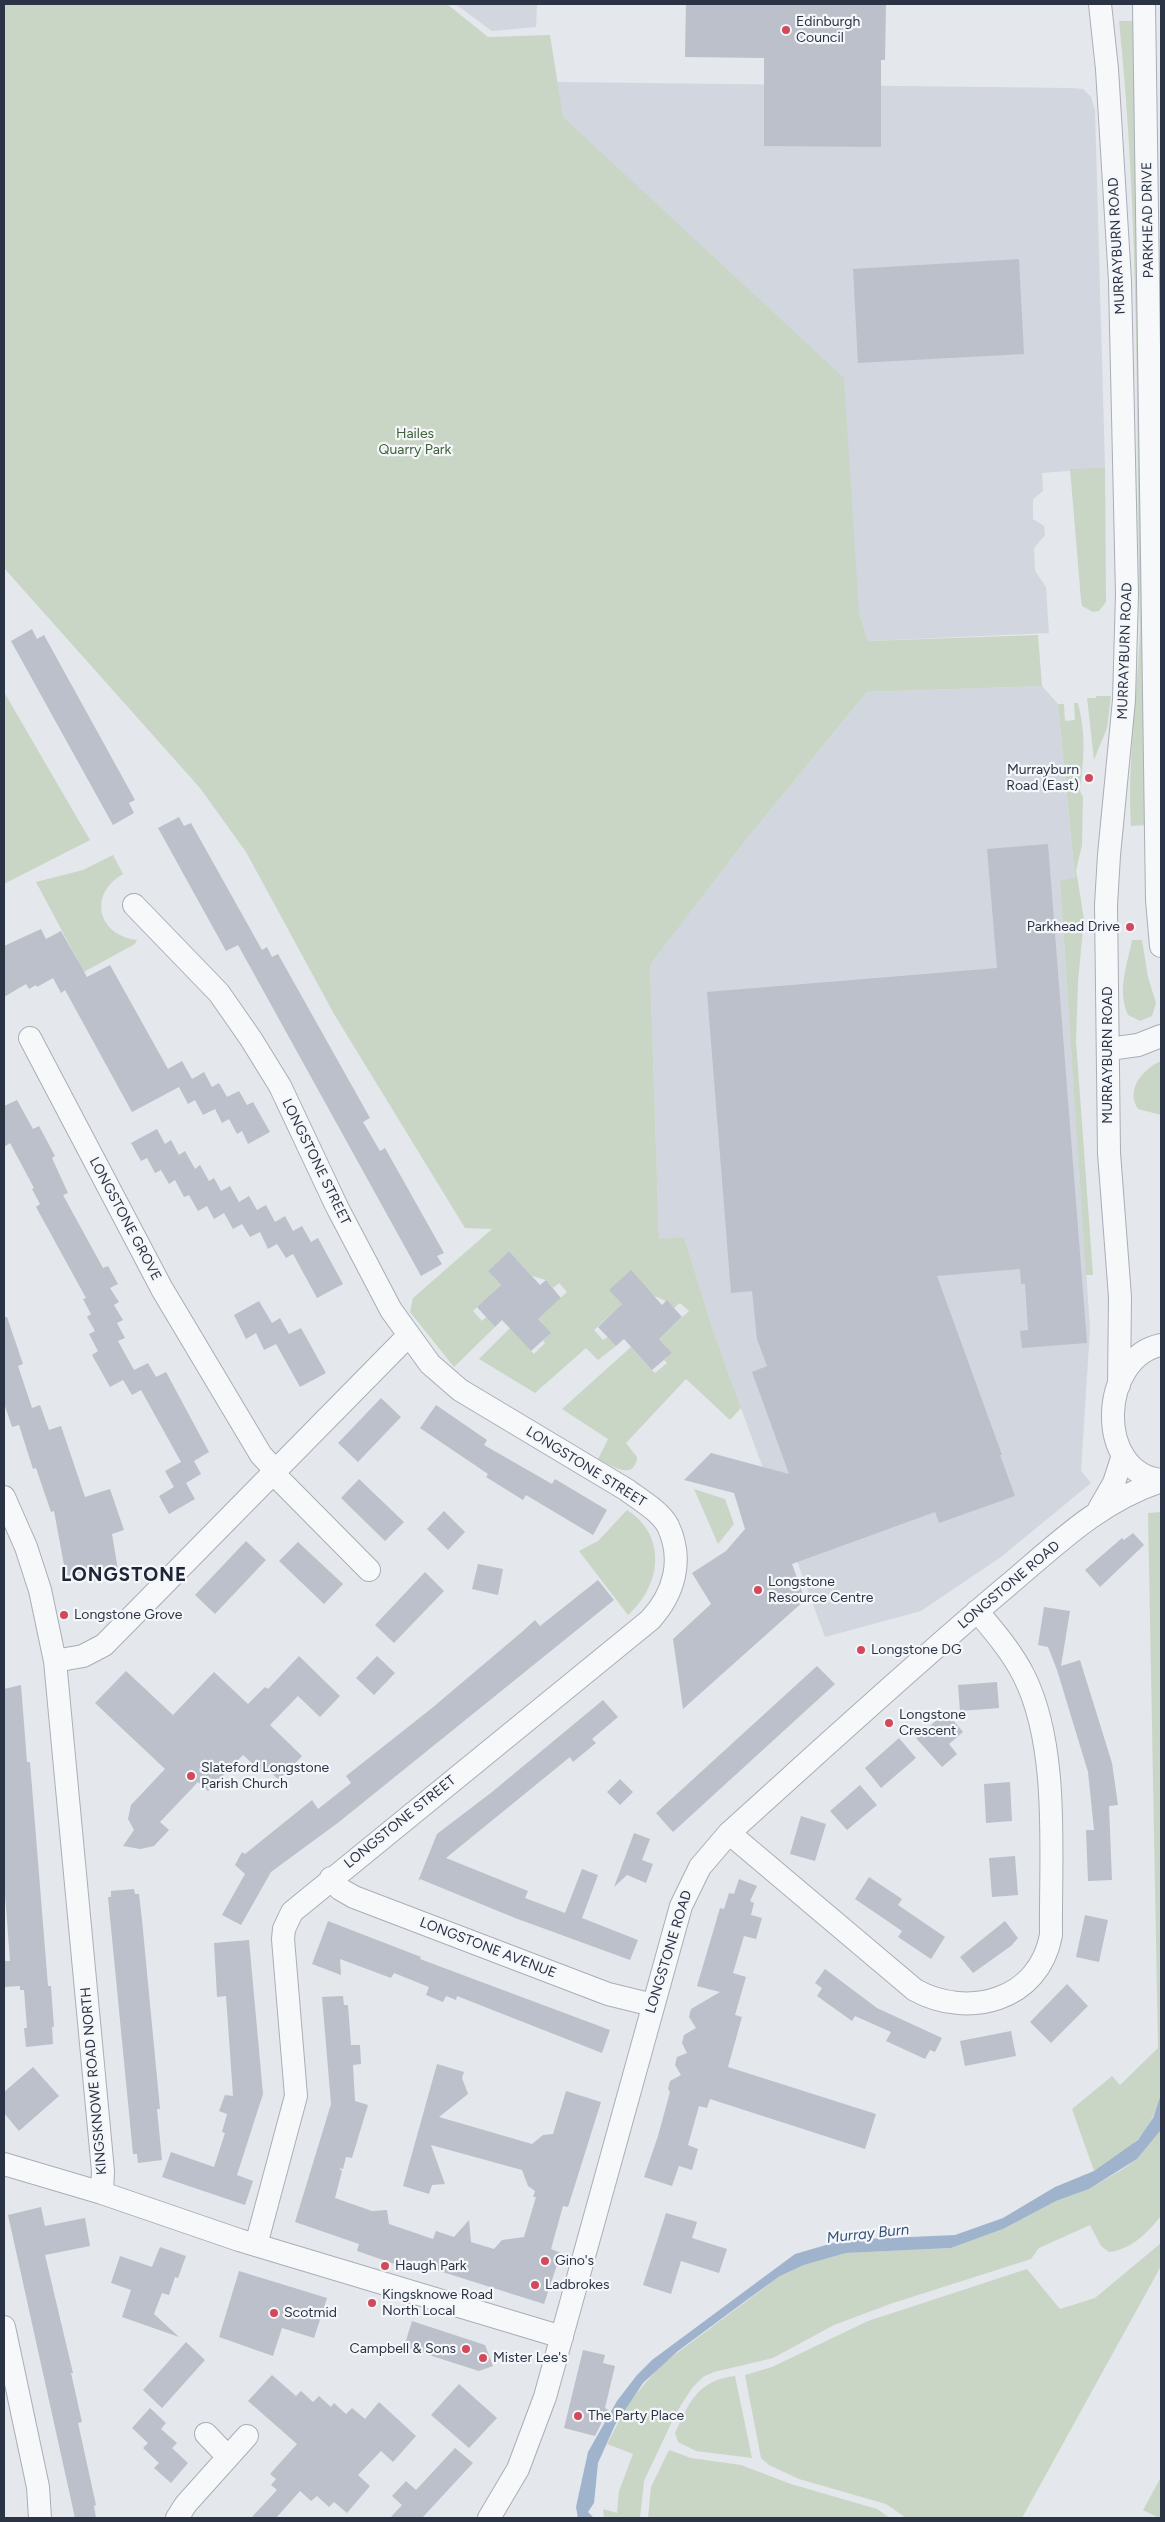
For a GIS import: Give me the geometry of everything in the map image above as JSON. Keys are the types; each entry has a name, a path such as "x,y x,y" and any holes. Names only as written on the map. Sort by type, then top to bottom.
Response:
{"street":[{"name":"MURRAYBURN ROAD","path":"1100,4 1107,70 1120,281 1127,594 1124,700 1107,876 1109,1153 1120,1297 1119,1385"},
{"name":"PARKHEAD DRIVE","path":"1144,4 1157,900 1161,946"},
{"name":"LONGSTONE STREET","path":"134,905 219,993 251,1039 280,1086 336,1208 390,1310 430,1364 460,1390 627,1490 652,1508 667,1525 674,1545 676,1562 674,1581 668,1597 650,1620 331,1878 292,1912 284,1929 283,1939 296,2096 256,2245"},
{"path":"1109,1049 1138,1045 1161,1036"},
{"name":"LONGSTONE GROVE","path":"30,1038 162,1289 261,1455 369,1570"},
{"name":"MURRAYBURN ROAD","path":"1120,1297 1129,1321 1155,1346"},
{"path":"56,1661 83,1656 104,1645 408,1336"},
{"path":"1155,1346 1132,1363 1119,1385 1114,1402 1113,1428 1122,1455 1137,1472 1161,1481"},
{"name":"LONGSTONE ROAD","path":"1098,1510 1114,1482 1122,1455"},
{"name":"LONGSTONE ROAD","path":"490,2518 513,2482 526,2452 562,2337 681,1906 700,1867 729,1833 977,1611 1098,1510 1136,1489 1161,1481"},
{"name":"KINGSKNOWE ROAD NORTH","path":"4,1497 26,1546 40,1590 56,1661 103,2171 102,2193 256,2245 562,2337"},
{"path":"729,1833 915,1990 930,1998 959,2004 976,2004 993,2001 1009,1994 1025,1982 1048,1950 1051,1935 1049,1785 1046,1755 1034,1698 1024,1675 1009,1651 977,1611"},
{"name":"LONGSTONE AVENUE","path":"331,1878 340,1889 354,1897 608,1994 653,2004"},
{"path":"4,2164 102,2193"},
{"path":"4,2327 38,2487 40,2518"},
{"path":"206,2434 228,2457"},
{"path":"177,2518 186,2504 247,2436"}],"shaded area":[{"path":"455,4 537,4 536,27 492,31"},
{"path":"557,82 1071,88 1083,89 1091,97 1095,110 1105,468 1042,473 1043,491 1033,499 1033,519 1044,526 1045,535 1034,548 1035,571 1046,587 1049,633 868,641 859,612 564,126"},
{"path":"1042,686 1058,704 1075,879 1060,880 1090,1329 1081,1471 1091,1483 1001,1557 921,1611 825,1637 713,1332 684,1237 659,1240 650,965 745,841 867,692"}],"green space":[{"name":"Hailes Quarry Park","path":"4,4 447,4 488,37 550,35 563,117 844,378 859,612 868,641 1038,635 1042,686 867,692 745,841 650,965 659,1239 684,1237 713,1331 741,1408 730,1420 686,1379 626,1443 637,1457 632,1469 621,1470 598,1459 608,1439 562,1409 631,1347 655,1373 667,1363 664,1360 672,1353 659,1339 689,1311 680,1303 674,1308 661,1298 610,1290 622,1304 594,1330 603,1340 608,1337 616,1346 598,1360 586,1348 535,1393 479,1359 510,1328 534,1354 545,1343 543,1341 550,1333 538,1319 567,1292 559,1283 553,1288 546,1280 532,1276 509,1251 488,1271 501,1285 473,1311 482,1321 486,1317 495,1327 454,1367 410,1312 413,1298 492,1229 465,1228 334,1014 246,852 200,788 4,568"},
{"path":"1119,21 1133,21 1146,825 1131,826 1130,776 1140,627 1136,324 1131,172"},
{"path":"1105,468 1106,602 1099,611 1093,612 1082,606 1081,600 1070,469"},
{"path":"4,692 90,840 4,884"},
{"path":"1096,696 1111,696 1107,728 1094,760 1087,698 1096,698"},
{"path":"1074,703 1078,703 1081,715 1084,747 1080,791 1083,797 1082,845 1076,870 1084,919 1078,981 1076,1041 1093,1275 1086,1275 1060,880 1075,878 1058,704 1064,704 1065,721 1075,720"},
{"path":"113,855 123,874 112,882 105,892 102,902 102,913 106,922 113,930 123,937 137,940 135,944 78,975 77,959 36,882 83,870"},
{"path":"1132,940 1142,940 1148,977 1156,1003 1152,1016 1140,1021 1128,1015 1123,996 1124,978"},
{"path":"1161,1061 1161,1115 1138,1109 1134,1094 1135,1087 1142,1074"},
{"path":"694,1489 725,1499 734,1524 718,1544"},
{"path":"627,1510 640,1521 649,1533 654,1547 655,1561 653,1576 648,1590 628,1615 579,1551 598,1541"},
{"path":"1161,1512 1161,2094 1156,2110 1144,2132 1128,2148 1094,2171 1072,2109 1112,2076 1120,2085 1158,2048 1148,1513"},
{"path":"1161,2129 1161,2216 1145,2234 1132,2244 1117,2251 1109,2252 1101,2246 1090,2225 1039,2248 1031,2259 890,2304 834,2325 773,2358 714,2372 703,2377 692,2388 676,2413 644,2481 640,2518 604,2518 603,2509 617,2513 619,2491 633,2454 607,2444 629,2402 661,2365 780,2276 804,2265 846,2253 951,2248 1003,2229 1056,2201 1089,2189 1123,2169 1137,2159"},
{"path":"1161,2243 1161,2266 1022,2518 906,2518 886,2504 799,2479 769,2465 761,2458 745,2375 772,2367 868,2321 1027,2269 1060,2309 1095,2298"},
{"path":"735,2376 752,2458 696,2451 678,2442 675,2433 685,2411 696,2394 712,2383"},
{"path":"669,2450 691,2458 741,2465 791,2484 877,2509 890,2518 648,2518 651,2487"},
{"path":"1161,2477 1161,2518 1159,2518 1143,2510"}],"water":[{"path":"1161,2094 1160,2131 1137,2159 1089,2189 1056,2201 1003,2229 951,2248 846,2253 804,2265 780,2276 748,2299 678,2351 643,2383 615,2425 598,2463 594,2503 588,2512 594,2518 578,2518 576,2507 588,2452 617,2401 637,2375 652,2360 795,2254 843,2240 955,2235 1003,2218 1055,2187 1094,2171 1138,2140 1153,2118"}],"building":[{"path":"686,4 886,4 885,60 881,60 881,147 764,146 764,58 685,57"},
{"path":"1019,259 1024,354 858,363 853,269"},
{"path":"32,629 37,639 44,635 135,800 129,803 134,813 113,825 11,641"},
{"path":"179,817 184,826 191,823 262,950 267,947 272,957 278,954 370,1118 363,1122 380,1151 385,1148 444,1253 437,1256 442,1264 421,1276 238,945 226,951 158,828"},
{"path":"1048,844 1087,1343 1022,1348 1020,1331 1028,1330 1025,1284 1021,1284 1020,1269 937,1276 1015,1496 939,1523 935,1512 792,1564 805,1600 683,1709 673,1639 711,1604 692,1573 726,1551 745,1529 734,1493 684,1480 711,1453 789,1474 752,1372 767,1366 757,1339 752,1291 731,1293 707,992 997,968 987,849"},
{"path":"41,929 46,939 61,931 87,977 110,965 168,1069 182,1061 192,1079 204,1072 212,1087 219,1083 227,1097 239,1091 247,1105 253,1102 270,1132 248,1144 242,1131 237,1134 229,1119 222,1123 215,1109 203,1115 195,1100 188,1104 179,1087 132,1112 65,990 61,993 53,978 37,987 36,985 29,989 26,984 4,997 4,946"},
{"path":"17,1100 33,1129 39,1126 55,1156 52,1158 68,1193 63,1195 103,1268 108,1266 118,1284 110,1288 119,1302 114,1305 123,1320 117,1323 125,1338 118,1341 134,1370 148,1363 156,1377 166,1372 209,1452 194,1461 201,1474 186,1483 195,1499 169,1514 159,1496 174,1487 165,1471 181,1462 141,1390 132,1395 123,1380 110,1387 92,1355 98,1351 89,1334 95,1331 87,1317 91,1314 83,1299 86,1298 36,1207 40,1204 32,1189 34,1188 10,1143 4,1147 4,1106"},
{"path":"157,1129 165,1144 171,1140 179,1155 185,1151 195,1169 200,1165 209,1181 214,1178 221,1191 230,1186 239,1202 249,1196 257,1210 266,1205 275,1222 285,1216 293,1231 302,1226 311,1242 318,1238 343,1284 317,1298 293,1254 286,1258 277,1244 268,1249 260,1232 250,1237 242,1224 233,1229 224,1213 214,1219 207,1206 198,1211 189,1195 184,1197 175,1180 169,1184 161,1170 155,1173 147,1158 141,1161 131,1143"},
{"path":"509,1251 540,1285 546,1280 561,1298 538,1319 551,1333 531,1351 502,1320 495,1327 477,1307 501,1285 488,1271"},
{"path":"631,1270 662,1305 667,1300 682,1317 659,1339 672,1353 652,1370 624,1339 616,1346 598,1327 622,1304 609,1290"},
{"path":"259,1301 272,1323 280,1318 289,1334 301,1328 326,1373 300,1387 276,1344 264,1350 256,1333 246,1339 234,1315"},
{"path":"4,1317 7,1317 23,1364 18,1366 32,1408 40,1405 49,1430 61,1426 85,1497 110,1489 124,1530 112,1534 119,1576 91,1581 89,1571 66,1576 54,1511 51,1512 36,1468 33,1469 19,1425 12,1427 4,1403"},
{"path":"381,1398 401,1417 358,1462 338,1443"},
{"path":"436,1405 487,1440 484,1445 552,1484 555,1479 607,1510 593,1535 526,1495 523,1500 486,1477 488,1474 420,1428"},
{"path":"359,1479 404,1522 385,1541 341,1498"},
{"path":"444,1511 465,1532 448,1550 427,1529"},
{"path":"1133,1533 1144,1545 1100,1587 1085,1570 1122,1538 1124,1540"},
{"path":"246,1541 266,1560 215,1614 195,1595"},
{"path":"298,1542 343,1584 324,1604 279,1561"},
{"path":"478,1564 503,1569 498,1595 472,1589"},
{"path":"425,1572 444,1591 394,1643 375,1625"},
{"path":"598,1580 614,1600 339,1822 271,1872 241,1925 222,1915 245,1874 235,1865 242,1852 245,1854 312,1800 318,1809 351,1783 346,1776 432,1708 535,1620 540,1626"},
{"path":"1044,1607 1070,1611 1061,1666 1080,1660 1112,1763 1118,1805 1109,1806 1112,1880 1088,1881 1086,1830 1094,1830 1088,1772 1057,1670 1048,1647 1038,1645"},
{"path":"299,1656 340,1696 320,1717 298,1696 270,1725 302,1756 279,1780 267,1769 263,1773 243,1755 208,1791 198,1782 160,1822 169,1830 154,1846 140,1849 123,1846 134,1830 128,1819 131,1805 165,1769 95,1703 126,1671 173,1715 214,1672 248,1704 265,1687 268,1689"},
{"path":"377,1656 395,1673 374,1695 356,1678"},
{"path":"817,1666 835,1684 673,1832 656,1813"},
{"path":"997,1682 999,1708 960,1711 958,1685"},
{"path":"21,1685 27,1762 30,1762 48,1986 51,1986 54,2027 52,2027 53,2044 26,2047 24,2028 27,2028 24,1990 20,1990 20,1986 4,1987 4,1961 10,1961 4,1881 4,1689"},
{"path":"603,1700 618,1717 592,1739 596,1743 573,1762 570,1757 446,1858 528,1891 525,1898 565,1913 582,1869 598,1875 582,1918 638,1940 630,1960 515,1918 420,1879 418,1881 437,1834 492,1792"},
{"path":"946,1712 963,1732 949,1744 957,1754 942,1767 916,1738"},
{"path":"899,1738 916,1758 881,1788 865,1768"},
{"path":"620,1779 633,1792 620,1805 607,1792"},
{"path":"1010,1782 1012,1821 986,1823 984,1784"},
{"path":"860,1785 877,1805 847,1830 830,1811"},
{"path":"801,1816 826,1824 815,1861 790,1854"},
{"path":"634,1833 650,1839 642,1860 653,1864 646,1883 627,1875 614,1887"},
{"path":"1015,1856 1018,1895 992,1897 989,1858"},
{"path":"869,1877 902,1899 898,1905 945,1937 931,1959 898,1937 902,1931 855,1899"},
{"path":"739,1879 757,1886 750,1901 754,1903 751,1915 762,1918 756,1939 744,1936 733,1973 746,1977 735,2015 742,2017 728,2067 876,2114 865,2149 710,2099 707,2108 699,2106 688,2145 698,2149 692,2170 679,2166 672,2186 644,2177 670,2092 668,2089 670,2081 681,2075 675,2065 677,2057 687,2053 682,2043 684,2035 696,2028 689,2017 691,2009 720,1992 697,1986 720,1908 724,1909 729,1893 734,1894"},
{"path":"134,1889 135,1894 139,1894 142,1920 160,2109 157,2109 162,2160 138,2163 137,2154 133,2154 108,1897 111,1897 111,1891"},
{"path":"1085,1915 1108,1920 1099,1962 1076,1957"},
{"path":"328,1921 421,1957 420,1959 610,2030 602,2053 457,1996 456,2000 446,1996 443,2002 426,1995 429,1987 394,1973 391,1978 340,1959 341,1975 312,1964"},
{"path":"1005,1921 1018,1938 1011,1946 973,1973 960,1957"},
{"path":"249,1940 263,2094 237,2175 253,2181 245,2205 162,2177 171,2152 214,2167 225,2133 222,2132 227,2114 219,2111 225,2095 233,2096 226,1996 217,1997 214,1943"},
{"path":"825,1969 877,2008 942,2038 935,2052 930,2050 925,2059 886,2041 891,2032 855,2016 852,2021 817,1996 822,1988 815,1983"},
{"path":"1067,1984 1088,2006 1051,2043 1030,2022"},
{"path":"343,1996 344,2005 348,2005 351,2045 360,2045 361,2064 353,2065 355,2101 368,2105 352,2158 346,2157 343,2169 339,2168 342,2171 335,2198 372,2211 387,2210 389,2224 433,2239 436,2231 454,2237 469,2220 471,2242 494,2249 502,2240 524,2237 536,2197 533,2197 535,2191 528,2186 522,2170 431,2145 445,2184 432,2185 429,2194 403,2186 437,2064 464,2072 462,2078 468,2094 439,2117 532,2144 543,2135 553,2134 566,2091 601,2102 568,2207 563,2206 551,2249 561,2253 544,2304 414,2263 412,2270 357,2251 359,2244 295,2222 331,2104 322,1997"},
{"path":"1011,2031 1016,2056 965,2066 960,2041"},
{"path":"33,2067 59,2096 19,2131 4,2113 4,2092"},
{"path":"41,2207 45,2226 85,2218 90,2246 45,2255 73,2373 71,2373 82,2422 78,2423 96,2505 94,2506 96,2518 75,2518 8,2215"},
{"path":"666,2213 697,2222 692,2238 727,2249 719,2273 681,2261 671,2294 643,2285"},
{"path":"160,2247 186,2256 178,2278 175,2277 169,2295 162,2293 154,2314 179,2337 122,2317 131,2290 111,2283 120,2256 152,2267"},
{"name":"Scotmid","path":"239,2271 327,2298 314,2338 282,2328 273,2356 219,2337"},
{"path":"412,2321 485,2345 493,2366 479,2371 404,2347"},
{"path":"186,2342 205,2360 162,2408 143,2390"},
{"path":"583,2350 605,2355 603,2363 615,2366 605,2408 608,2410 595,2436 564,2428"},
{"path":"272,2375 296,2396 301,2391 313,2402 319,2396 331,2407 334,2403 346,2414 352,2408 365,2419 379,2402 416,2436 393,2462 381,2451 358,2475 370,2486 347,2513 334,2502 329,2507 317,2496 311,2501 300,2491 276,2518 251,2518 277,2490 271,2485 276,2479 270,2474 297,2444 248,2401"},
{"path":"459,2384 497,2418 469,2448 431,2415"},
{"path":"150,2408 166,2423 161,2429 177,2443 172,2448 188,2463 171,2483 154,2468 159,2463 143,2448 148,2443 132,2428"},
{"path":"455,2448 473,2463 422,2518 390,2518 402,2505 392,2496 406,2481 416,2490"}],"place":[{"name":"Edinburgh Council","path":"786,30"},
{"name":"Murrayburn Road (East)","path":"1089,778"},
{"name":"Parkhead Drive","path":"1130,927"},
{"name":"Longstone Resource Centre","path":"758,1590"},
{"name":"Longstone Grove","path":"64,1615"},
{"name":"Longstone DG","path":"861,1650"},
{"name":"Longstone Crescent","path":"889,1723"},
{"name":"Slateford Longstone Parish Church","path":"191,1776"},
{"name":"Gino's","path":"545,2261"},
{"name":"Haugh Park","path":"385,2266"},
{"name":"Ladbrokes","path":"535,2285"},
{"name":"Kingsknowe Road North Local","path":"372,2303"},
{"name":"Scotmid","path":"274,2313"},
{"name":"Campbell & Sons","path":"466,2349"},
{"name":"Mister Lee's","path":"483,2358"},
{"name":"The Party Place","path":"578,2416"}],"district":[{"name":"LONGSTONE","path":"124,1575"}],"water label":[{"name":"Murray Burn","path":"868,2234"}]}
